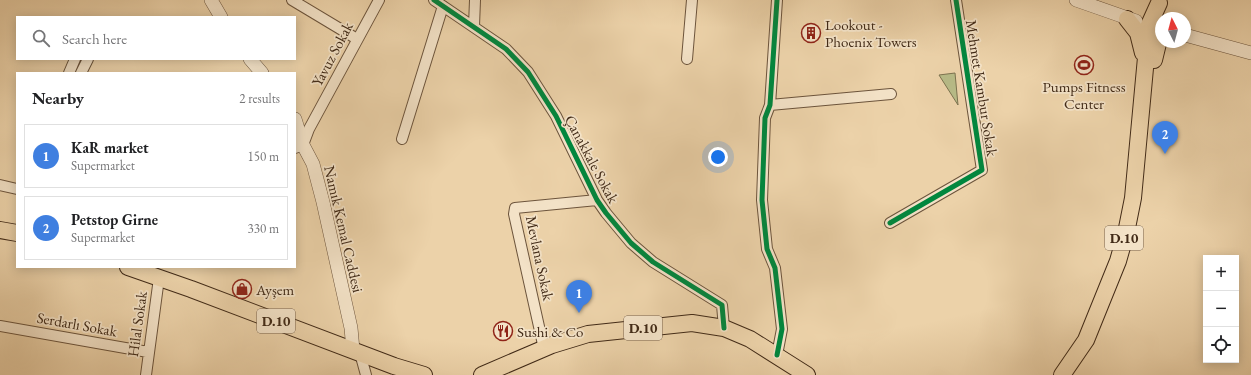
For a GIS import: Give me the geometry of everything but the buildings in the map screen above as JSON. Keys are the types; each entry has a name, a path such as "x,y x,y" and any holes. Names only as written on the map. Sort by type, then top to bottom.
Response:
{"main road":[{"name":"D.10","path":"1159,2 1159,12"},
{"path":"1127,19 1138,33 1146,70"},
{"name":"D.10","path":"1062,375 1086,340 1118,261 1133,198 1146,70 1155,37"},
{"name":"D.10","path":"1145,88 1153,64 1155,48"},
{"path":"0,230 16,233"},
{"name":"D.10","path":"131,268 356,352 424,375"},
{"name":"D.10","path":"482,375 544,349 588,334 692,324 724,328 750,339 777,355 802,373"}],"street":[{"path":"211,0 220,16"},
{"path":"292,0 357,39"},
{"name":"Yavuz Sokak","path":"299,147 379,0"},
{"name":"Çanakkale Sokak","path":"434,0 510,52 528,72 556,116 597,200 606,213 631,243 653,262 722,305 724,328"},
{"path":"474,0 474,26"},
{"path":"687,59 692,0"},
{"path":"777,0 770,105 765,118 762,200 767,249 775,268 782,329 777,355"},
{"name":"Mehmet Kambur Sokak","path":"890,223 982,170 956,0"},
{"path":"1076,0 1127,19 1155,25"},
{"path":"402,139 443,6"},
{"path":"1191,37 1251,53"},
{"path":"69,72 75,60"},
{"path":"82,72 88,60"},
{"path":"251,60 261,72"},
{"path":"770,105 891,94"},
{"name":"Namık Kemal Caddesi","path":"296,126 299,147 313,164 323,202 356,352"},
{"path":"0,185 16,189"},
{"name":"Mevlana Sokak","path":"544,349 514,214 515,208 597,200"},
{"name":"Hilal Sokak","path":"146,375 159,278"},
{"name":"Serdarlı Sokak","path":"0,326 148,352"},
{"path":"356,352 366,375"}],"green space":[{"path":"955,73 958,105 939,75"}],"cycle path":[{"path":"434,0 506,49 528,72 556,116 597,200 606,213 631,243 653,262 722,305 724,328"},
{"path":"777,0 770,105 765,118 762,200 767,249 775,268 782,329 777,355"},
{"path":"890,223 982,170 956,0"}],"place":[{"name":"Lookout - Phoenix Towers","path":"811,33"},
{"name":"Pumps Fitness Center","path":"1084,65"},
{"name":"Petstop Girne","path":"1165,154"},
{"name":"Ayşem","path":"242,289"},
{"name":"KaR market","path":"579,313"},
{"name":"Sushi & Co","path":"503,331"}]}
